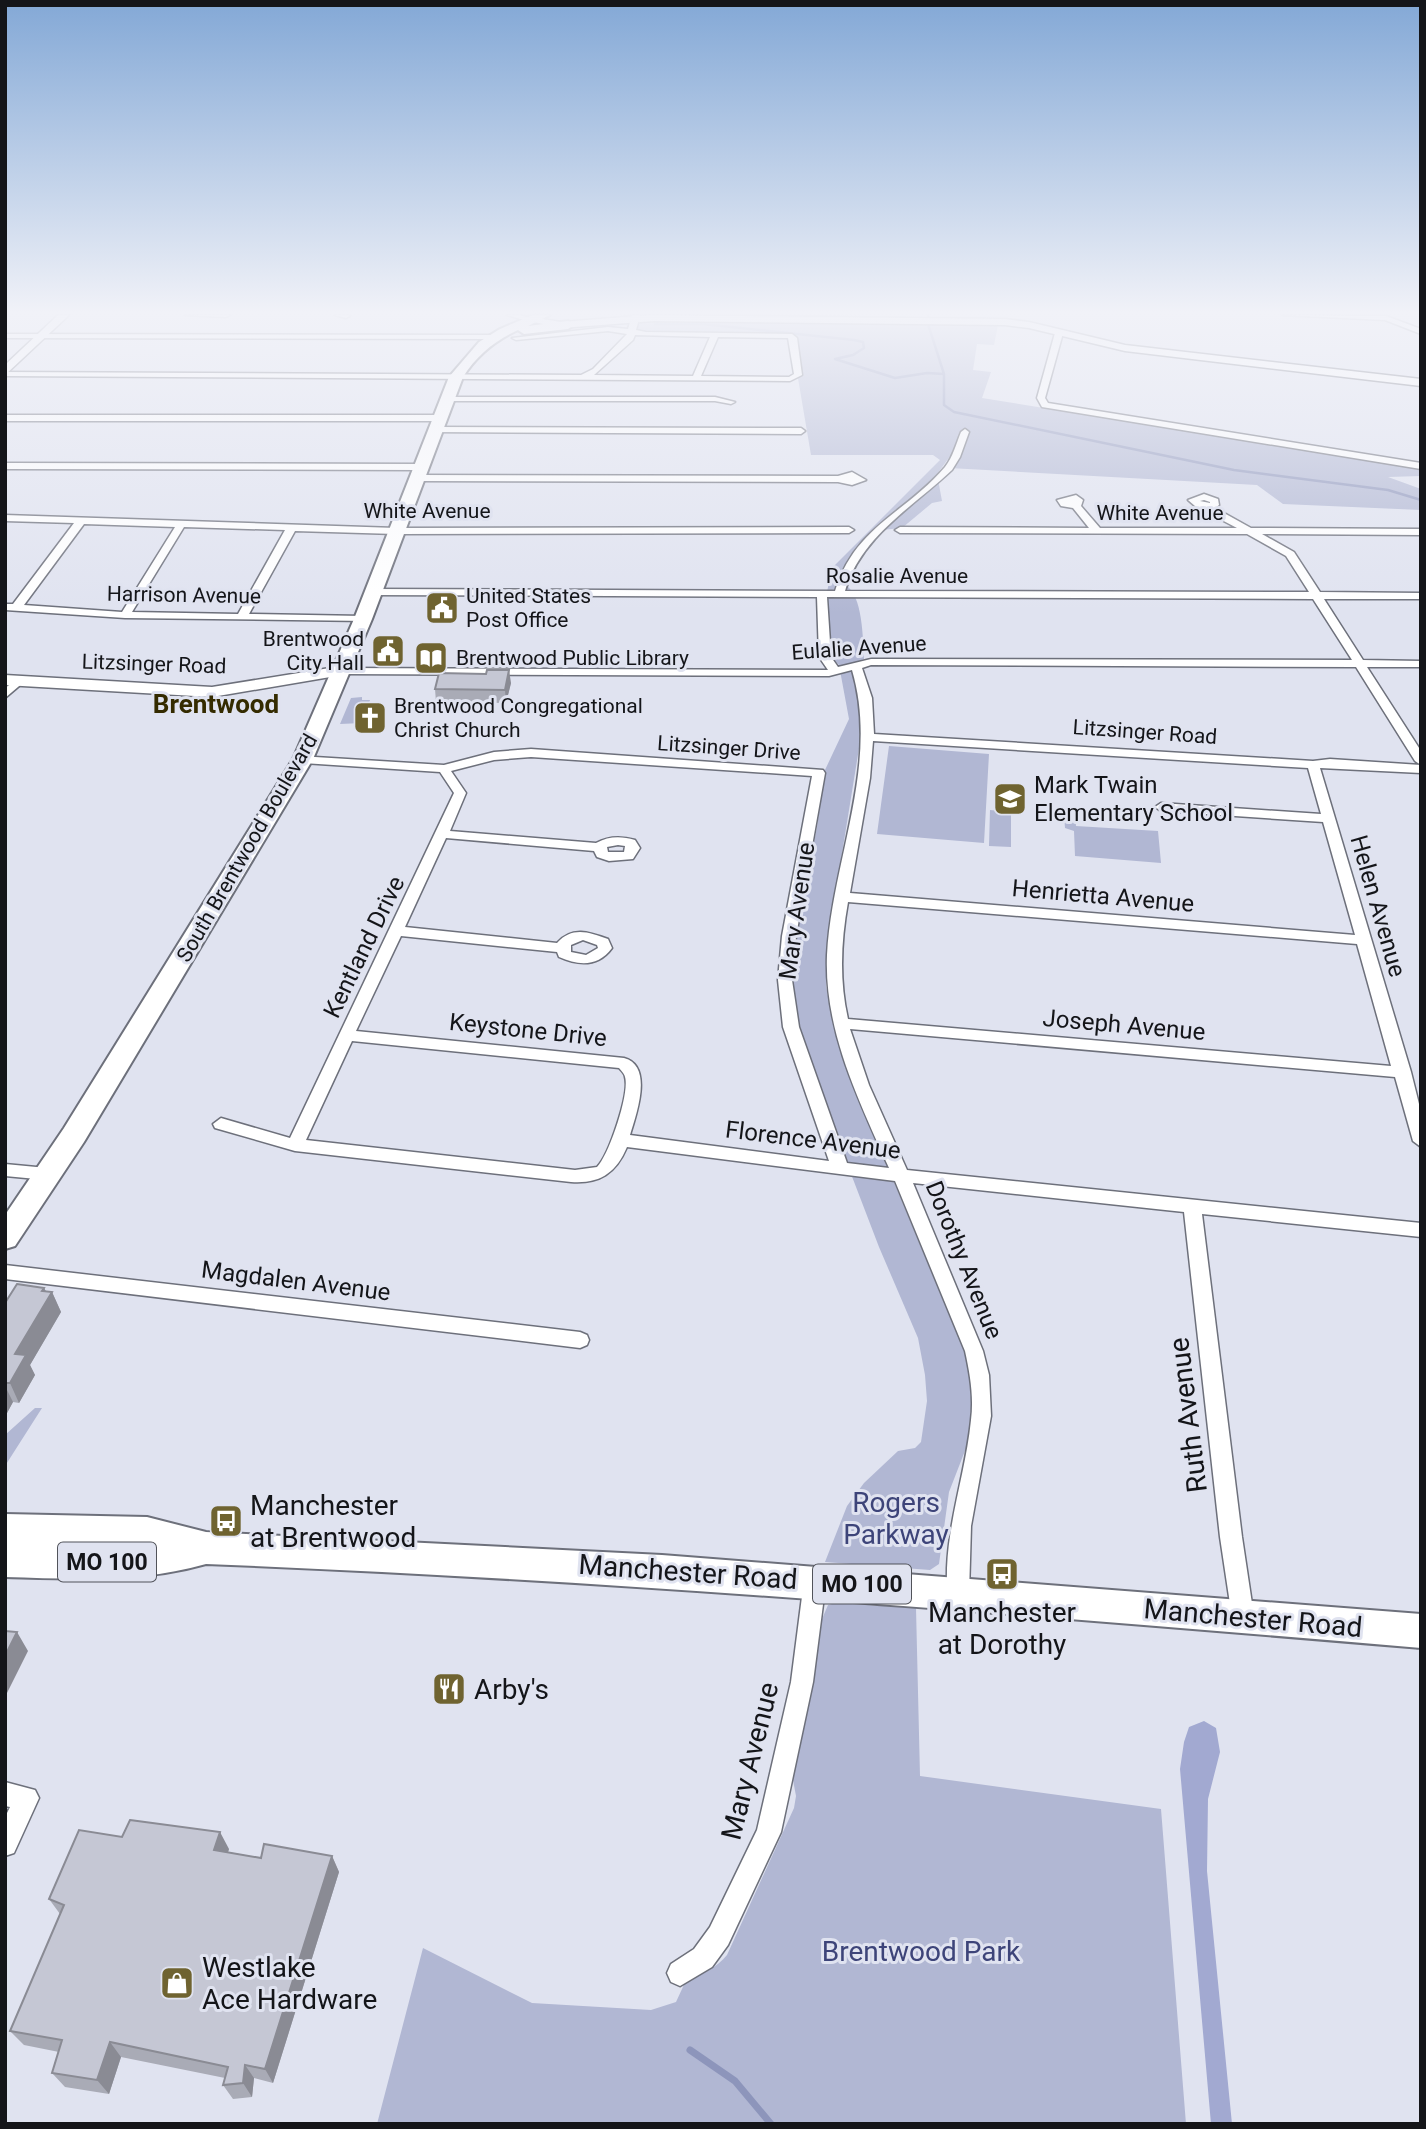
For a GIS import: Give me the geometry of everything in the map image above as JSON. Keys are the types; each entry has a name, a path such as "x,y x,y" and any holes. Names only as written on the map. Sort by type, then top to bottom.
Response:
{"main road":[{"name":"South Brentwood Boulevard","path":"5,1238 74,1135 303,759 363,619 441,414"},
{"name":"Manchester Road","path":"5,1530 147,1533 206,1548 517,1560 815,1581 1421,1631"},
{"name":"Manchester Road","path":"5,1561 140,1563 183,1556 206,1548"}],"street":[{"path":"1103,414 1421,466"},
{"path":"5,418 801,431"},
{"path":"839,595 842,576 848,564 876,532 949,468 965,432"},
{"path":"5,466 838,479"},
{"path":"1076,506 1098,532"},
{"path":"1209,506 1216,513 1290,554 1421,761"},
{"name":"White Avenue","path":"5,518 396,531 849,530"},
{"path":"10,608 80,521"},
{"path":"125,615 182,523"},
{"path":"243,615 291,529"},
{"name":"White Avenue","path":"900,530 1421,532"},
{"name":"Rosalie Avenue","path":"373,593 1421,596"},
{"path":"822,595 825,657 835,672"},
{"name":"Harrison Avenue","path":"10,608 125,615 363,619"},
{"name":"Eulalie Avenue","path":"342,671 835,672 871,662 1421,664"},
{"name":"Dorothy Avenue","path":"856,666 863,681 867,737 842,897 834,971 841,1023 849,1055 871,1113 902,1176 974,1351 981,1376 982,1422 961,1519 958,1593"},
{"name":"Litzsinger Road","path":"12,681 212,692 342,671"},
{"path":"5,695 12,681"},
{"path":"271,683 306,684 314,688 326,707"},
{"path":"1403,732 1421,733"},
{"name":"Litzsinger Road","path":"867,737 1313,765 1330,763 1421,769"},
{"name":"Litzsinger Drive","path":"303,759 444,769 494,756 531,753 819,773"},
{"name":"Helen Avenue","path":"1313,765 1421,1141"},
{"name":"Kentland Drive","path":"295,1145 460,793 444,769"},
{"name":"Mary Avenue","path":"819,773 789,936 785,980 791,1027 839,1167"},
{"path":"1161,807 1330,819"},
{"path":"442,834 599,847"},
{"name":"Henrietta Avenue","path":"842,897 1362,940"},
{"path":"397,931 563,948"},
{"name":"Joseph Avenue","path":"841,1023 1403,1072"},
{"name":"Keystone Drive","path":"347,1035 624,1063 633,1075 634,1082 621,1140"},
{"path":"221,1124 295,1145 580,1177 605,1170 614,1159 621,1140"},
{"name":"Florence Avenue","path":"621,1140 902,1176 1421,1230"},
{"path":"5,1170 47,1174"},
{"name":"Ruth Avenue","path":"1192,1206 1243,1617"},
{"name":"Magdalen Avenue","path":"5,1272 580,1340"},
{"name":"Mary Avenue","path":"680,1973 703,1958 719,1936 769,1832 802,1682 815,1581"},
{"path":"5,1844 16,1796"}],"green space":[{"name":"Rogers Parkway","path":"804,414 1083,414 1421,469 1421,476 1388,477 1421,489 1421,510 1283,504 1257,485 949,468 956,455 951,455 937,474 942,501 932,503 902,528 881,530 852,565 845,585 851,590 859,607 862,630 864,659 850,664 859,687 861,736 826,952 826,987 850,1076 967,1358 972,1397 968,1443 949,1492 939,1564 930,1570 825,1562 847,1506 864,1483 898,1451 915,1448 921,1442 927,1401 918,1338 879,1247 807,1059 792,990 792,956 825,770 849,719 839,665 830,657 827,592 832,568 940,460 933,455 811,455"},
{"path":"362,697 362,700 370,700 362,723 340,724 351,698"},
{"path":"889,746 989,754 984,843 877,834"},
{"path":"990,810 1011,812 1011,847 989,846"},
{"path":"1064,814 1075,815 1076,826 1158,831 1161,863 1075,856 1074,831 1065,828"},
{"path":"35,1408 42,1408 5,1466 5,1435"},
{"name":"Brentwood Park","path":"836,1603 916,1608 920,1776 1161,1809 1186,2124 377,2124 423,1948 532,2003 651,2010 676,2002 688,1976 710,1969 727,1955 794,1808 796,1796 793,1780 822,1619 828,1605"}],"shaded area":[{"path":"1204,1721 1216,1728 1220,1752 1208,1799 1207,1871 1232,2124 1211,2124 1180,1769 1189,1727"}],"building":[{"path":"487,670 509,670 505,690 435,689 439,673 486,674"},
{"path":"17,1284 44,1288 42,1291 52,1292 15,1354 26,1355 10,1383 5,1383 5,1303"},
{"path":"5,1631 17,1632 5,1656"},
{"name":"Westlake Ace Hardware","path":"130,1820 220,1832 214,1850 261,1858 264,1844 332,1856 265,2069 245,2065 243,2083 223,2085 228,2067 110,2042 97,2080 52,2073 62,2040 10,2031 64,1905 49,1899 79,1830 122,1837"}],"waterway":[{"path":"965,414 1234,470 1388,490 1421,500"},
{"path":"690,2050 735,2081 771,2124"}],"place":[{"name":"United States Post Office","path":"442,608"},
{"name":"Brentwood City Hall","path":"388,651"},
{"name":"Brentwood Public Library","path":"431,658"},
{"name":"Brentwood Congregational Christ Church","path":"370,718"},
{"name":"Mark Twain Elementary School","path":"1010,799"},
{"name":"Manchester at Brentwood","path":"226,1521"},
{"name":"Manchester at Dorothy","path":"1002,1574"},
{"name":"Arby's","path":"449,1689"},
{"name":"Westlake Ace Hardware","path":"177,1983"}],"district":[{"name":"Brentwood","path":"216,704"}]}
